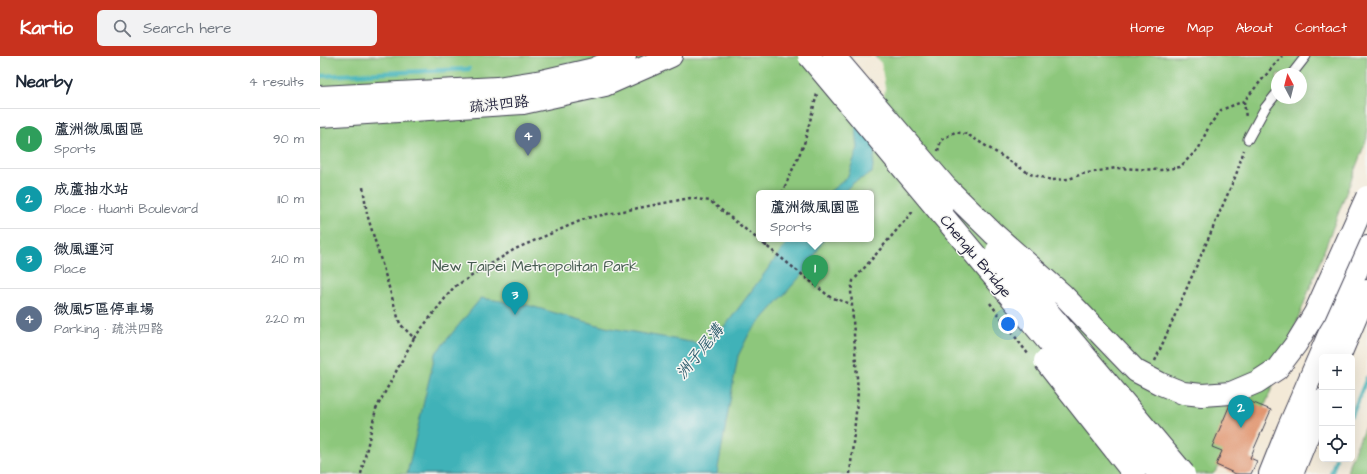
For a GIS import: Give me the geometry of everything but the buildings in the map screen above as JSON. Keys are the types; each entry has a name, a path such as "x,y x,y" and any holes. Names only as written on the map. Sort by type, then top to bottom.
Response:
{"main road":[{"name":"疏洪四路","path":"320,97 497,88 542,81 594,69 625,56"},
{"name":"疏洪四路","path":"320,116 523,103 605,85 671,56"},
{"name":"Chenglu Bridge","path":"809,56 1159,474"},
{"name":"Chenglu Bridge","path":"834,56 947,188 980,231 1184,474"},
{"path":"906,172 964,246 1018,327 1134,474"},
{"path":"947,188 993,233 1063,295 1136,371 1183,393 1202,395 1231,393 1257,382 1277,369 1296,344 1315,313 1367,196"},
{"path":"1270,474 1291,421 1367,247"},
{"path":"1340,354 1367,291"},
{"path":"1292,474 1319,407"}],"lane":[{"path":"1297,68 1306,56"},
{"path":"1248,140 1264,108 1271,100"}],"path":[{"path":"937,155 941,140 955,132 967,134 1030,174 1052,180 1069,179 1082,174 1116,168 1161,170 1180,167 1199,148 1209,126 1221,110 1244,101 1282,56"},
{"path":"783,190 804,144 817,93"},
{"path":"1152,367 1236,175 1248,140"},
{"path":"363,187 366,214 400,324 414,338"},
{"path":"361,474 376,408 414,338 454,287 515,249 587,218 690,198 710,201 756,239"},
{"path":"850,474 858,392 850,292 853,281 919,205"},
{"path":"760,242 830,297 851,304"},
{"path":"766,242 766,247"}],"green space":[{"name":"New Taipei Metropolitan Park","path":"320,56 1367,56 1367,138 1258,424 1213,474 320,474"},
{"path":"1367,422 1367,474 1347,474 1350,462 1355,462 1355,450"}],"water":[{"path":"848,56 876,56 883,88 872,173 853,183 846,190 832,190 847,178 858,148"},
{"path":"788,242 822,242 807,269 749,334 738,356 717,474 407,474 435,354 481,298 527,305 605,327 702,344 726,325"}],"pier":[{"path":"846,56 874,56 881,63 885,88 878,143"}],"waterway":[{"path":"320,76 469,69"},
{"name":"洲子尾溝","path":"1355,408 1367,378"},
{"name":"洲子尾溝","path":"1331,474 1335,462"}],"place":[{"name":"微風5區停車場","path":"528,156"},
{"name":"蘆洲微風園區","path":"815,288"},
{"name":"微風運河","path":"515,315"},
{"name":"成蘆抽水站","path":"1241,428"}]}
